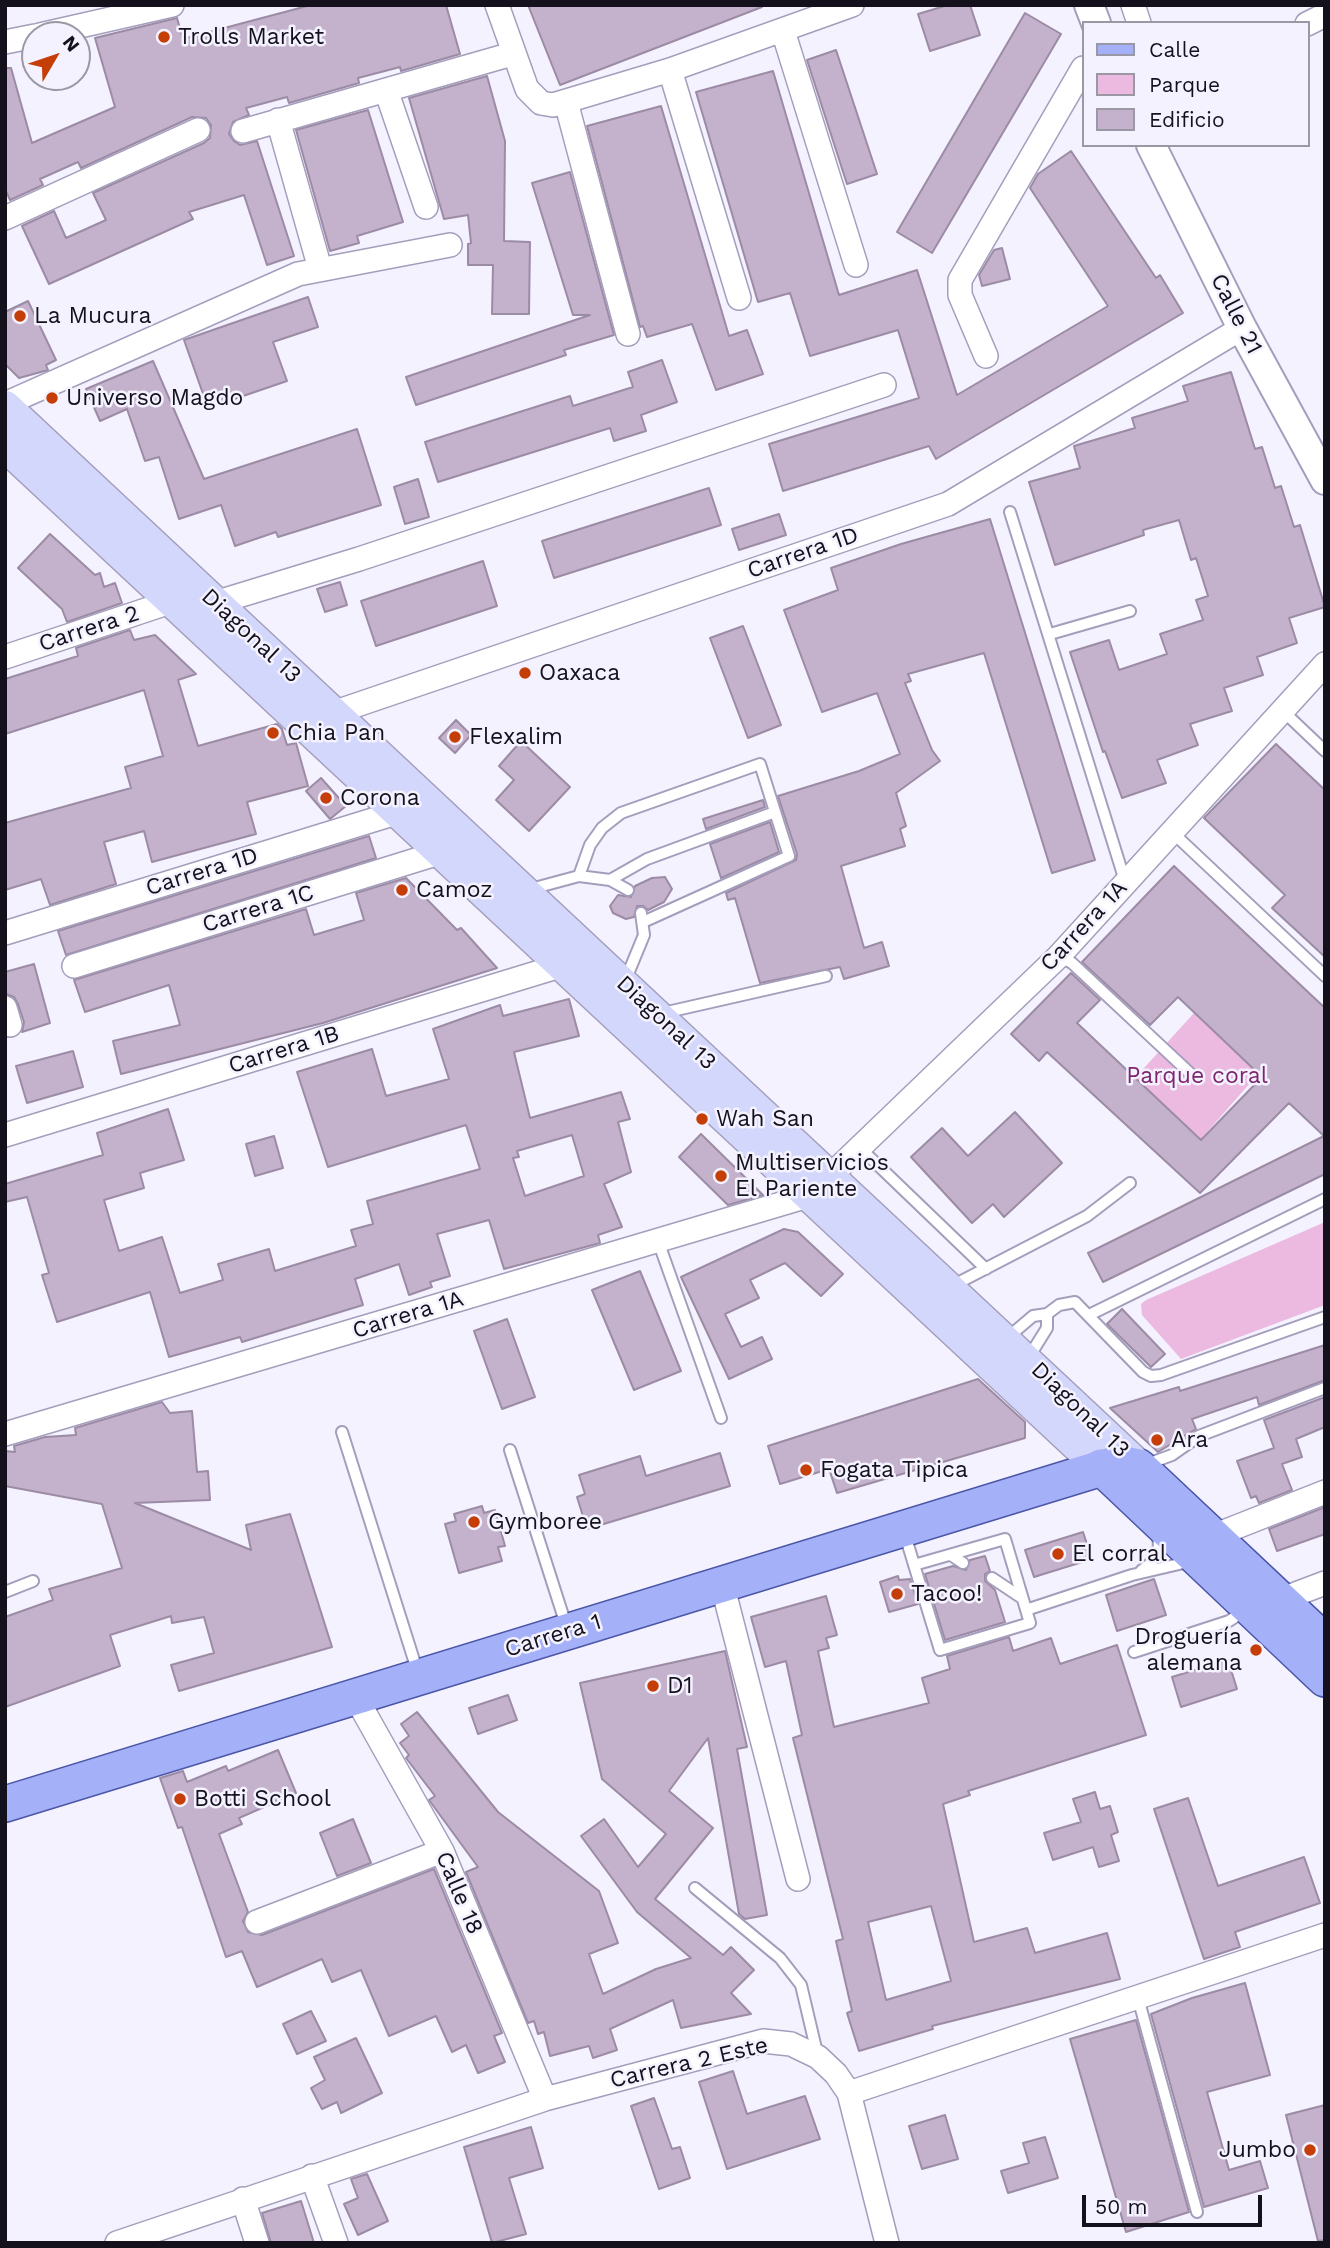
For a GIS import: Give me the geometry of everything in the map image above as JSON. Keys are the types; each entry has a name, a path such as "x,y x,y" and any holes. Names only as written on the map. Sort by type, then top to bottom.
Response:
{"main road":[{"name":"Diagonal 13","path":"5,405 657,1014 820,1186 1151,1515 1205,1548"},
{"name":"Diagonal 13","path":"5,445 563,965 820,1186 950,1287 1139,1467 1205,1548 1265,1604 1325,1679"},
{"name":"Carrera 1","path":"5,1804 1101,1467 1118,1463 1139,1467"},
{"name":"Diagonal 13","path":"1265,1604 1325,1642"}],"street":[{"path":"91,23 172,5"},
{"path":"497,5 512,54 527,89 541,103 566,102 670,70 783,31 842,7"},
{"path":"1309,23 1325,15"},
{"path":"783,31 856,265"},
{"path":"243,131 512,54"},
{"path":"670,70 739,298"},
{"path":"986,356 960,295 960,280 1082,70"},
{"path":"386,90 426,208"},
{"path":"566,102 628,334"},
{"path":"278,120 317,258"},
{"path":"5,218 198,131"},
{"name":"Calle 21","path":"1152,147 1242,328 1325,480"},
{"path":"5,405 298,274 450,245"},
{"name":"Carrera 1D","path":"333,713 948,504 1242,328"},
{"path":"215,603 359,559 884,385"},
{"name":"Carrera 2","path":"5,657 173,601"},
{"name":"Carrera 1A","path":"5,1434 658,1241 820,1186 1059,956 1325,664"},
{"name":"Carrera 1D","path":"5,933 399,812"},
{"name":"Carrera 1C","path":"74,965 442,852"},
{"name":"Carrera 1B","path":"5,1135 563,965"},
{"path":"1205,1548 1325,1492"},
{"path":"1265,1604 1325,1583"},
{"path":"722,1584 798,1879"},
{"name":"Calle 18","path":"355,1696 442,1851 545,2099"},
{"path":"257,1922 442,1851"},
{"path":"887,2243 849,2093 1325,1935"},
{"name":"Carrera 2 Este","path":"117,2243 545,2099 763,2041 791,2044 818,2057 836,2074 849,2093"},
{"path":"312,2176 336,2243"},
{"path":"243,2199 257,2243"}],"lane":[{"path":"1010,512 1125,881"},
{"path":"1050,634 1130,611"},
{"path":"1284,712 1325,751"},
{"path":"579,876 590,845 601,828 621,813 760,764 789,856 642,917 644,935 624,984"},
{"path":"610,880 647,859 775,811"},
{"path":"1172,832 1325,976"},
{"path":"524,890 579,876 610,880 628,890"},
{"path":"1059,956 1072,963 1193,1076"},
{"path":"657,1014 826,976"},
{"path":"859,1147 986,1269"},
{"path":"950,1287 1087,1216 1130,1183"},
{"path":"1089,1314 1325,1199"},
{"path":"658,1241 721,1418"},
{"path":"1016,1350 1033,1316 1047,1314 1068,1301 1075,1302 1089,1314 1143,1372 1151,1376 1161,1375 1325,1317"},
{"path":"1016,1350 1047,1328 1047,1314"},
{"path":"1139,1467 1172,1455 1199,1436 1325,1388"},
{"path":"342,1433 419,1677"},
{"path":"510,1450 568,1631"},
{"path":"1132,1575 1152,1562 1159,1547 1158,1530 1151,1515"},
{"path":"903,1529 914,1566 929,1606 940,1650 974,1635 1030,1623 1005,1539 914,1566"},
{"path":"1026,1610 1205,1548"},
{"path":"951,1555 963,1563"},
{"path":"914,1566 927,1573"},
{"path":"992,1578 1022,1598"},
{"path":"5,1592 33,1581"},
{"path":"1135,1652 1229,1621 1265,1604"},
{"path":"1004,1621 1018,1627"},
{"path":"695,1888 780,1958 801,1985 818,2057"},
{"path":"1138,1998 1197,2212"}],"green space":[{"name":"Parque coral","path":"1194,1013 1258,1074 1201,1139 1135,1078"},
{"path":"1325,1222 1325,1305 1181,1359 1142,1315 1141,1304 1146,1300"}],"building":[{"path":"311,5 446,5 460,54 401,71 400,67 358,78 359,83 289,103 287,97 246,108 249,115 233,122 229,134 234,141 240,145 257,141 294,256 267,265 244,195 189,212 193,219 49,284 22,226 54,211 66,238 106,220 93,193 204,143 210,138 211,125 206,118 192,117 81,168 78,162 40,179 43,185 10,200 5,189 5,68 11,68 32,143 115,107 95,38 177,18 183,39"},
{"path":"528,5 762,5 762,7 560,85"},
{"path":"948,5 970,5 980,35 930,51 918,14"},
{"path":"1025,13 1061,34 932,253 897,232"},
{"path":"836,50 877,174 847,184 807,60"},
{"path":"773,71 839,295 917,270 957,395 1108,306 1030,188 1038,174 1071,151 1156,278 1160,275 1183,313 936,459 929,446 783,491 769,444 919,398 898,330 810,356 790,293 758,302 696,92"},
{"path":"487,76 505,141 504,241 530,242 529,314 492,314 493,265 468,265 468,244 471,243 468,215 444,219 409,98"},
{"path":"661,106 729,336 747,330 763,374 716,390 692,324 647,337 643,326 640,327 587,126"},
{"path":"368,110 403,222 357,236 359,243 330,251 296,130"},
{"path":"570,172 614,335 564,350 566,355 416,405 406,377 590,315 573,315 532,183"},
{"path":"1002,248 1010,279 982,286 979,275 994,250"},
{"path":"308,297 318,327 273,342 287,381 208,408 184,340"},
{"path":"28,301 56,360 46,365 48,370 19,378 5,364 5,312"},
{"path":"662,360 677,402 641,415 646,431 614,441 610,428 438,482 425,442 570,396 573,406 633,387 628,372"},
{"path":"153,361 204,479 357,429 381,505 278,537 276,532 235,546 221,505 179,519 159,457 145,461 127,409 100,421 86,389"},
{"path":"1231,372 1255,449 1262,447 1275,488 1281,486 1294,527 1300,525 1325,607 1289,618 1297,643 1257,657 1263,675 1224,688 1232,711 1190,724 1198,745 1157,760 1166,783 1122,798 1105,751 1103,752 1070,652 1109,640 1119,670 1167,654 1160,634 1203,620 1196,600 1208,596 1196,558 1191,560 1179,520 1143,530 1144,535 1055,565 1029,482 1080,468 1074,446 1135,428 1132,418 1188,401 1183,386"},
{"path":"418,479 429,517 405,524 394,487"},
{"path":"709,488 721,525 554,578 542,541"},
{"path":"779,514 786,535 739,550 732,529"},
{"path":"990,519 1095,860 1052,873 984,653 908,674 911,681 905,683 932,750 940,761 896,793 906,826 900,829 905,846 841,866 864,948 882,942 889,966 844,979 840,967 760,983 735,898 728,900 726,893 796,860 797,854 778,796 859,771 900,754 877,693 822,712 784,610 838,590 831,568 901,544"},
{"path":"50,534 95,575 100,573 104,587 115,583 122,603 67,622 62,609 18,568"},
{"path":"483,561 497,606 376,646 361,601"},
{"path":"340,582 347,605 325,612 317,589"},
{"path":"743,626 781,725 748,738 710,638"},
{"path":"130,630 134,640 155,635 196,674 178,680 198,746 277,724 282,729 287,745 296,743 308,786 247,802 256,834 152,862 144,831 104,842 116,884 50,905 41,879 5,890 5,823 131,788 125,767 163,756 144,690 5,734 5,679 78,656 76,648"},
{"name":"Flexalim","path":"456,720 471,735 455,753 439,738"},
{"path":"521,741 570,787 529,831 496,800 514,780 499,766"},
{"path":"1276,744 1325,790 1325,957 1272,908 1285,895 1204,818"},
{"name":"Corona","path":"321,778 346,806 330,819 306,791"},
{"path":"763,800 765,807 706,829 703,819"},
{"path":"770,822 779,852 721,878 710,844"},
{"path":"369,836 376,858 66,955 58,931"},
{"path":"1174,866 1325,1008 1325,1174 1103,1282 1088,1253 1324,1136 1289,1103 1200,1193 1047,1052 1039,1061 1011,1034 1071,973 1100,1000 1077,1023 1201,1140 1262,1077 1178,997 1150,1025 1082,962"},
{"path":"665,877 672,889 664,902 648,910 637,906 634,917 626,919 613,913 610,906 618,895 631,897 635,886 652,878"},
{"path":"406,878 457,930 461,928 497,968 323,1023 121,1074 113,1041 180,1025 169,985 85,1012 74,980 306,909 314,935 364,920 356,893"},
{"path":"34,964 50,1023 22,1032 24,1022 18,1004 14,997 6,994 5,972"},
{"path":"569,999 579,1036 514,1052 530,1118 621,1092 630,1119 618,1122 631,1172 604,1184 622,1227 598,1235 600,1243 504,1269 489,1220 437,1234 450,1276 430,1282 432,1287 409,1295 399,1264 355,1279 363,1305 242,1342 240,1337 169,1357 150,1292 57,1322 42,1275 49,1273 27,1197 5,1202 5,1184 103,1155 97,1133 168,1109 184,1160 140,1173 144,1188 104,1200 119,1251 162,1237 180,1293 223,1280 218,1264 269,1249 275,1271 356,1246 351,1230 373,1224 367,1201 480,1169 466,1125 328,1167 297,1072 372,1049 386,1096 449,1079 433,1029 500,1005 503,1016","holes":["572,1135 584,1176 525,1196 513,1158 519,1157 517,1151"]},
{"path":"73,1051 83,1087 27,1103 16,1066"},
{"path":"1015,1112 1062,1163 1004,1217 993,1204 972,1223 911,1157 942,1128 968,1156"},
{"name":"Multiservicios El Pariente","path":"701,1134 763,1195 728,1205 679,1157"},
{"path":"274,1136 283,1168 255,1176 246,1144"},
{"path":"784,1229 798,1232 843,1274 821,1296 785,1263 750,1280 759,1298 725,1314 741,1347 762,1337 772,1359 729,1379 681,1277"},
{"path":"640,1271 681,1371 634,1390 592,1290"},
{"path":"1122,1309 1165,1354 1151,1367 1107,1324"},
{"path":"507,1319 535,1397 502,1409 474,1331"},
{"path":"1325,1345 1325,1380 1259,1405 1257,1397 1192,1419 1196,1429 1158,1452 1110,1408 1179,1387 1180,1391"},
{"path":"978,1379 1025,1422 1025,1438 837,1493 829,1469 780,1484 768,1446"},
{"path":"1325,1397 1325,1427 1296,1439 1302,1457 1282,1464 1292,1490 1259,1503 1256,1496 1251,1498 1237,1461 1274,1448 1264,1420"},
{"path":"162,1402 170,1413 192,1411 197,1472 208,1471 210,1500 135,1503 251,1550 246,1525 290,1514 332,1647 179,1691 171,1665 214,1653 204,1617 172,1623 171,1616 110,1635 120,1666 5,1707 5,1617 53,1600 49,1589 122,1568 102,1504 5,1486 5,1451 15,1452 14,1446 45,1437 76,1435 75,1428"},
{"path":"720,1453 730,1486 587,1529 577,1497 585,1494 579,1475 640,1456 646,1476"},
{"name":"Gymboree","path":"482,1506 484,1513 495,1510 505,1546 498,1547 502,1561 459,1573 445,1524 456,1521 454,1514"},
{"path":"1325,1507 1325,1534 1277,1551 1269,1529"},
{"name":"El corral","path":"1083,1532 1092,1559 1034,1577 1025,1550"},
{"path":"985,1556 990,1571 985,1574 985,1581 995,1590 1005,1622 945,1640 925,1574 953,1566 966,1570 970,1560"},
{"name":"Tacoo!","path":"898,1576 899,1580 910,1579 918,1604 889,1612 880,1582"},
{"path":"1154,1579 1166,1615 1117,1631 1106,1595"},
{"path":"826,1596 837,1635 826,1638 829,1648 818,1651 834,1727 929,1703 922,1678 950,1669 947,1656 1009,1637 1013,1651 1051,1638 1060,1664 1117,1645 1146,1735 968,1791 970,1795 943,1804 974,1942 1027,1928 1035,1953 1107,1933 1120,1979 932,2026 933,2029 859,2051 847,2013 852,2011 836,1941 843,1939 793,1738 802,1735 786,1661 765,1667 751,1617","holes":["931,1906 951,1981 886,2000 868,1922"]},
{"path":"725,1651 747,1747 737,1749 767,1915 745,1919 739,1914 708,1738 669,1791 713,1828 655,1899 723,1955 731,1947 754,1970 731,1993 751,2014 681,2028 673,2000 610,2029 617,2050 593,2058 589,2046 550,2056 544,2032 538,2034 534,2021 528,2023 466,1872 478,1867 429,1800 435,1796 406,1758 409,1755 400,1743 409,1736 401,1724 417,1712 498,1812 599,1891 618,1943 589,1954 603,1994 656,1969 691,1958 637,1912 581,1836 604,1819 638,1867 666,1834 602,1779 580,1683"},
{"path":"1228,1660 1237,1689 1181,1707 1172,1677"},
{"path":"508,1695 517,1720 478,1734 469,1708"},
{"path":"278,1750 296,1793 239,1818 242,1824 219,1834 248,1912 243,1921 248,1932 262,1935 434,1869 502,2033 494,2036 505,2062 478,2073 466,2045 452,2052 436,2016 389,2036 361,1970 332,1982 322,1959 257,1987 242,1951 226,1957 182,1827 178,1828 160,1778 183,1771 187,1782 226,1766 228,1771"},
{"path":"1095,1792 1100,1809 1110,1806 1118,1832 1111,1835 1119,1861 1099,1867 1093,1847 1053,1860 1044,1833 1081,1822 1073,1799"},
{"path":"1188,1798 1218,1886 1304,1857 1320,1903 1235,1932 1240,1947 1204,1959 1154,1809"},
{"path":"353,1819 371,1863 337,1876 320,1833"},
{"path":"1245,1983 1270,2075 1207,2092 1229,2170 1260,2161 1268,2188 1204,2207 1151,2014 1192,1998"},
{"path":"311,2011 326,2041 297,2054 283,2024"},
{"path":"1136,2020 1189,2212 1126,2232 1070,2039"},
{"path":"356,2038 382,2093 341,2113 337,2102 322,2109 311,2088 325,2080 314,2057"},
{"path":"733,2071 747,2114 805,2096 820,2139 727,2169 699,2082"},
{"path":"654,2098 672,2149 680,2147 690,2178 659,2189 631,2106"},
{"name":"Jumbo","path":"1325,2105 1325,2240 1318,2241 1286,2115"},
{"path":"945,2115 958,2159 922,2169 909,2126"},
{"path":"531,2127 543,2168 509,2178 526,2234 492,2243 464,2147"},
{"path":"1045,2137 1058,2178 1008,2193 1001,2171 1029,2163 1023,2143"},
{"path":"367,2174 388,2221 358,2235 344,2204 358,2198 351,2179"},
{"path":"301,2201 314,2243 271,2243 262,2213"}],"place":[{"name":"Trolls Market","path":"164,37"},
{"name":"La Mucura","path":"20,316"},
{"name":"Universo Magdo","path":"52,398"},
{"name":"Oaxaca","path":"525,673"},
{"name":"Chia Pan","path":"273,733"},
{"name":"Flexalim","path":"455,737"},
{"name":"Corona","path":"326,798"},
{"name":"Camoz","path":"402,890"},
{"name":"Wah San","path":"702,1119"},
{"name":"Multiservicios El Pariente","path":"721,1176"},
{"name":"Ara","path":"1157,1440"},
{"name":"Fogata Tipica","path":"806,1470"},
{"name":"Gymboree","path":"474,1522"},
{"name":"El corral","path":"1058,1554"},
{"name":"Tacoo!","path":"897,1594"},
{"name":"Droguería alemana","path":"1256,1650"},
{"name":"D1","path":"653,1686"},
{"name":"Botti School","path":"180,1799"},
{"name":"Jumbo","path":"1310,2150"}]}
